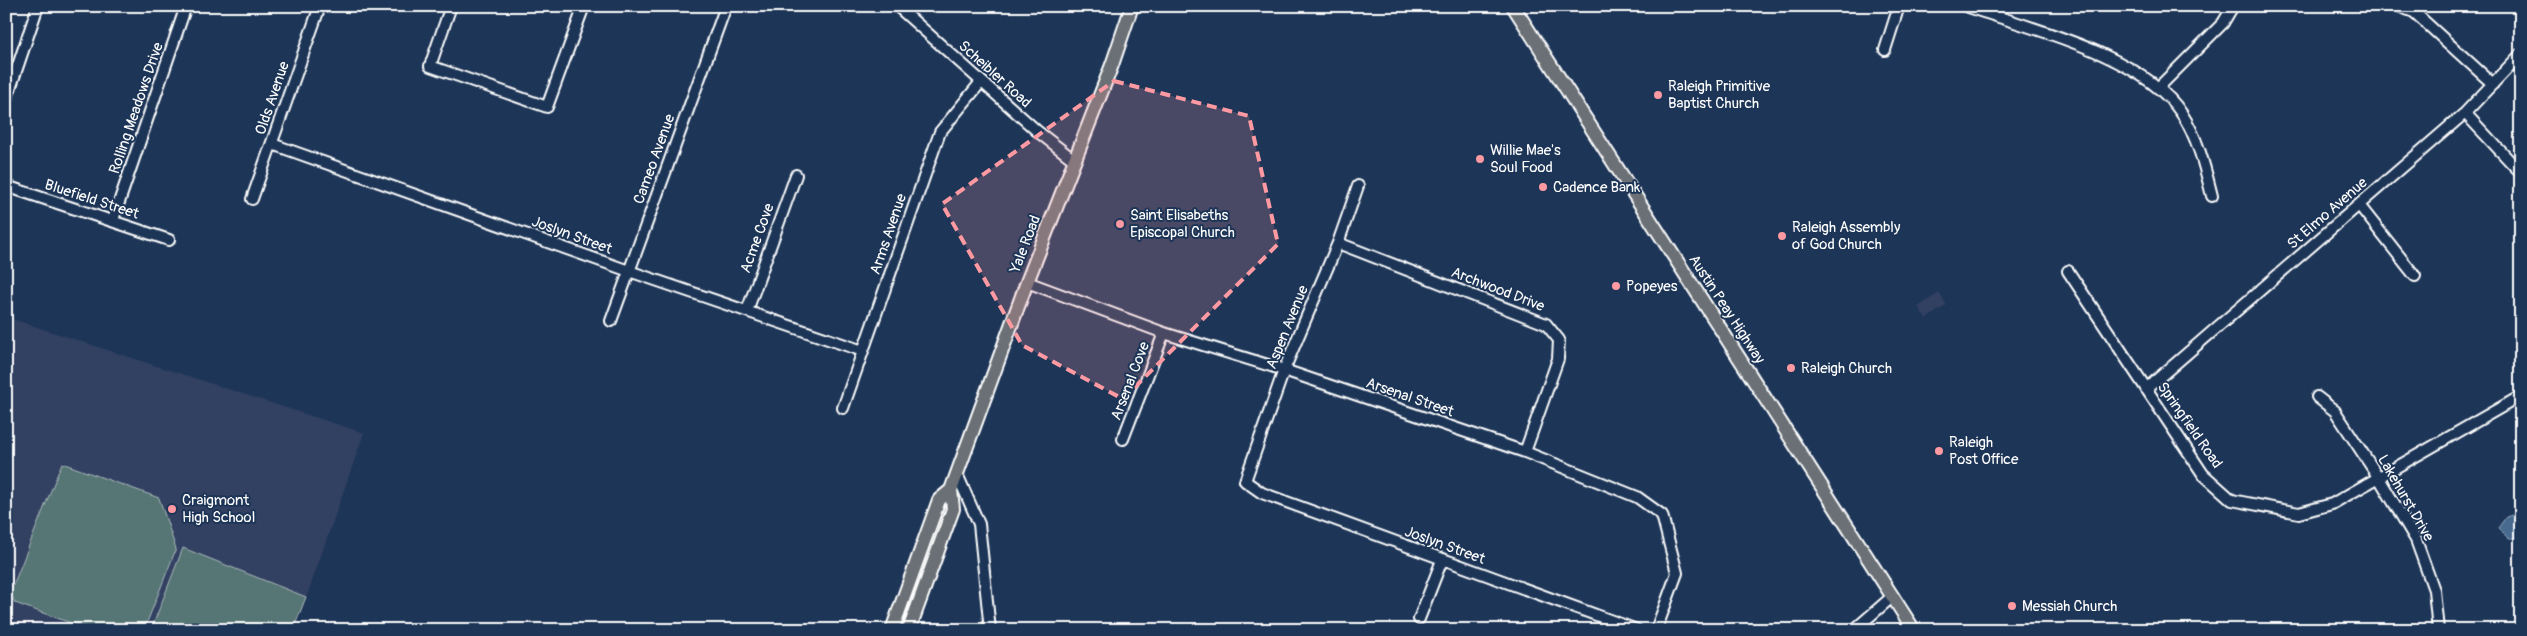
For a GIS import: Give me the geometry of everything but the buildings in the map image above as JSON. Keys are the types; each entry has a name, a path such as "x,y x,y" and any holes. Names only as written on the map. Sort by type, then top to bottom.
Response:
{"main road":[{"name":"Austin Peay Highway","path":"1513,6 1914,630"},
{"name":"Yale Road","path":"909,630 953,509 951,490 1027,282 1133,8"},
{"name":"Yale Road","path":"892,630 939,500 951,490"}],"street":[{"path":"6,101 38,6"},
{"name":"Rolling Meadows Drive","path":"113,220 186,6"},
{"name":"Olds Avenue","path":"252,199 320,6"},
{"path":"451,6 430,66 547,107 584,6"},
{"name":"Cameo Avenue","path":"611,322 726,6"},
{"name":"Scheibler Road","path":"897,6 981,82 1074,160"},
{"path":"1885,50 1899,6"},
{"path":"1965,6 2108,56 2159,87 2182,114 2202,156 2212,196"},
{"path":"2159,87 2223,23 2233,6"},
{"path":"2398,6 2414,12 2494,84"},
{"name":"St Elmo Avenue","path":"2146,389 2465,113 2521,54"},
{"name":"Arms Avenue","path":"843,408 940,132 981,82"},
{"path":"2465,113 2521,173"},
{"name":"Joslyn Street","path":"272,144 629,271 863,351"},
{"name":"Acme Cove","path":"746,311 796,175"},
{"name":"Bluefield Street","path":"6,186 169,240"},
{"name":"Aspen Avenue","path":"1245,481 1284,370 1338,243 1358,186"},
{"path":"2360,205 2415,276"},
{"name":"Archwood Drive","path":"1338,243 1546,324 1560,340 1558,359 1525,452"},
{"name":"Springfield Road","path":"2068,271 2203,474 2232,500 2299,513 2332,504 2521,396"},
{"name":"Arsenal Street","path":"1027,282 1164,333 1284,370 1525,452 1638,497 1662,516 1677,573 1656,630"},
{"name":"Arsenal Cove","path":"1123,439 1164,333"},
{"name":"Lakehurst Drive","path":"2318,397 2335,411 2379,478 2416,540 2434,590 2438,630"},
{"path":"957,474 979,524 990,630"},
{"name":"Joslyn Street","path":"1245,481 1262,493 1637,630"},
{"path":"1420,619 1442,560"},
{"path":"1854,630 1893,596"}],"highlighted area":[{"path":"1114,81 1249,116 1278,244 1123,399 1022,345 942,204"}],"shaded area":[{"path":"1939,293 1947,305 1926,319 1918,307"},
{"name":"Craigmont High School","path":"6,317 364,433 295,630 6,630"},
{"path":"2521,512 2521,536 2509,539 2498,528 2506,517"}],"green space":[{"path":"62,463 159,498 176,549 144,630 104,630 71,623 15,603 10,593"},
{"path":"183,548 306,597 293,630 151,630"}],"place":[{"name":"Raleigh Primitive Baptist Church","path":"1658,95"},
{"name":"Willie Mae's Soul Food","path":"1480,159"},
{"name":"Cadence Bank","path":"1543,187"},
{"name":"Saint Elisabeths Episcopal Church","path":"1120,224"},
{"name":"Raleigh Assembly of God Church","path":"1782,236"},
{"name":"Popeyes","path":"1616,286"},
{"name":"Raleigh Church","path":"1791,368"},
{"name":"Raleigh Post Office","path":"1939,451"},
{"name":"Craigmont High School","path":"172,509"},
{"name":"Messiah Church","path":"2012,606"}]}
